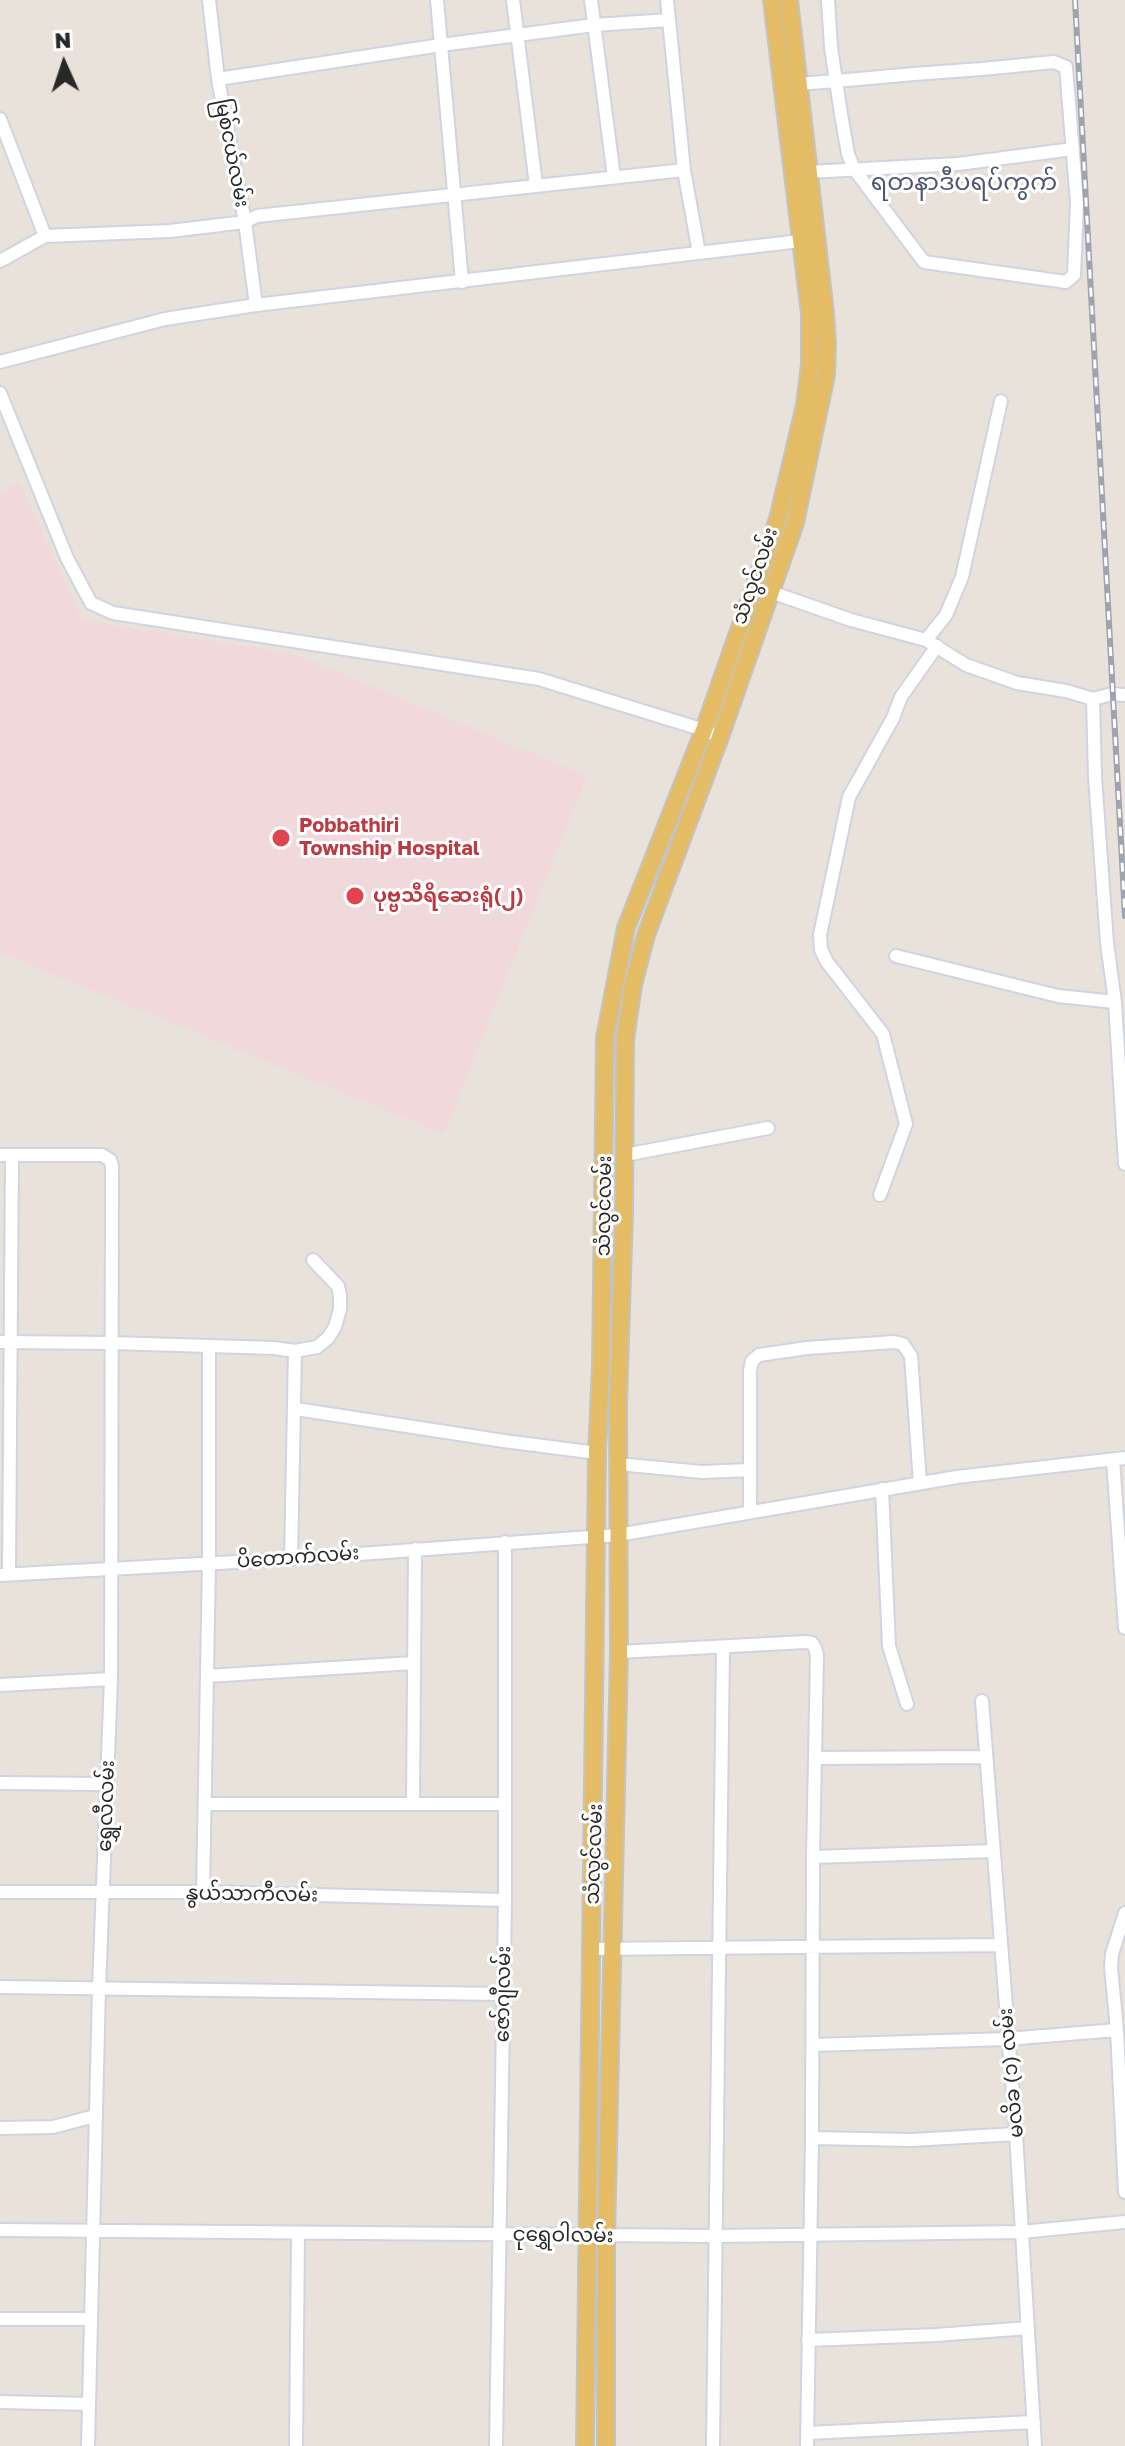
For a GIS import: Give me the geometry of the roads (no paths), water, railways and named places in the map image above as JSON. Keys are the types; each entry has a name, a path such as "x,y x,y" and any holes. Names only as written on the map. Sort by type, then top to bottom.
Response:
{"main road":[{"name":"သံလွင်လမ်း","path":"585,2446 605,1038 626,928 712,734 771,592 795,523 811,338 772,0"},
{"name":"သံလွင်လမ်း","path":"606,2446 606,2236 619,1652 618,1405 625,1040 633,985 646,935 826,375 827,344 789,0"}],"street":[{"name":"မြစ်ငယ်လမ်း","path":"209,0 218,79 245,222 256,305"},
{"path":"437,0 462,282"},
{"path":"513,0 536,185"},
{"path":"591,0 614,177"},
{"path":"667,0 684,170 699,253"},
{"path":"798,84 836,81 1054,62 1066,67 1077,203 1074,275 1066,282 924,262 854,169 848,154 836,81 828,0"},
{"path":"218,79 441,45 594,25 669,20"},
{"path":"0,119 45,236"},
{"path":"808,172 958,164 1073,149"},
{"path":"0,261 45,236 170,231 245,222 257,216 684,170"},
{"path":"0,362 165,319 256,305 800,241"},
{"path":"0,393 67,558 91,603 128,616 539,679 712,734"},
{"path":"880,1195 906,1124 883,1034 827,962 821,950 820,935 849,797 946,615 962,577 1001,401"},
{"path":"771,592 931,643 966,665 1017,683 1093,699 1112,694 1125,695"},
{"path":"1093,699 1095,777 1107,943 1115,1002 1125,1164"},
{"path":"896,956 1058,996 1115,1002"},
{"path":"625,1155 768,1128"},
{"path":"4,1574 6,1155"},
{"name":"ရွှေလီလမ်း","path":"6,1155 102,1155 110,1160 112,1166 111,1679 95,2116 88,2446"},
{"path":"6,1342 295,1351 317,1347 335,1327 340,1309 338,1286 313,1260"},
{"path":"750,1511 750,1371 752,1361 759,1355 894,1342 903,1344 911,1356 920,1483"},
{"path":"203,1892 209,1347"},
{"path":"291,1559 295,1351"},
{"path":"296,1409 597,1453"},
{"path":"1119,1459 1125,1628"},
{"name":"ပိတောက်လမ်း","path":"4,1574 291,1559 618,1535 957,1477 1119,1459"},
{"path":"618,1464 702,1472 750,1470"},
{"path":"882,1489 889,1646 907,1704"},
{"name":"ဇော်ဂျီလမ်း","path":"496,2446 505,1900 505,1542"},
{"path":"413,1804 415,1549"},
{"path":"619,1652 805,1642 812,1643 815,1648 807,2440 1034,2422"},
{"path":"713,2446 723,1648"},
{"path":"207,1676 413,1663"},
{"path":"0,1685 111,1679"},
{"name":"မလိခ (၁) လမ်း","path":"982,1701 1016,2134 1035,2446"},
{"path":"815,1758 985,1757"},
{"path":"0,1783 105,1784"},
{"path":"205,1804 504,1804"},
{"path":"813,1857 993,1851"},
{"name":"နွယ်သာကီလမ်း","path":"0,1892 203,1892 505,1900"},
{"path":"1125,1913 1111,1967 1125,2192"},
{"path":"590,1949 1001,1945"},
{"path":"0,1987 503,1994"},
{"path":"813,2045 1007,2039 1117,2030"},
{"path":"0,2128 53,2127 95,2116"},
{"path":"812,2138 912,2140 1016,2134"},
{"name":"ငုရွှေဝါလမ်း","path":"0,2230 715,2236 1021,2232 1125,2222"},
{"path":"296,2446 298,2233"},
{"path":"0,2319 91,2319"},
{"path":"808,2340 1028,2328"},
{"path":"0,2402 89,2404"}],"railway":[{"path":"1075,0 1125,916"}],"place":[{"name":"Pobbathiri Township Hospital","path":"281,838"},
{"name":"ပုဗ္ဗသီရိဆေးရုံ(၂)","path":"355,896"}],"district":[{"name":"ရတနာဒီပရပ်ကွက်","path":"964,182"}]}
